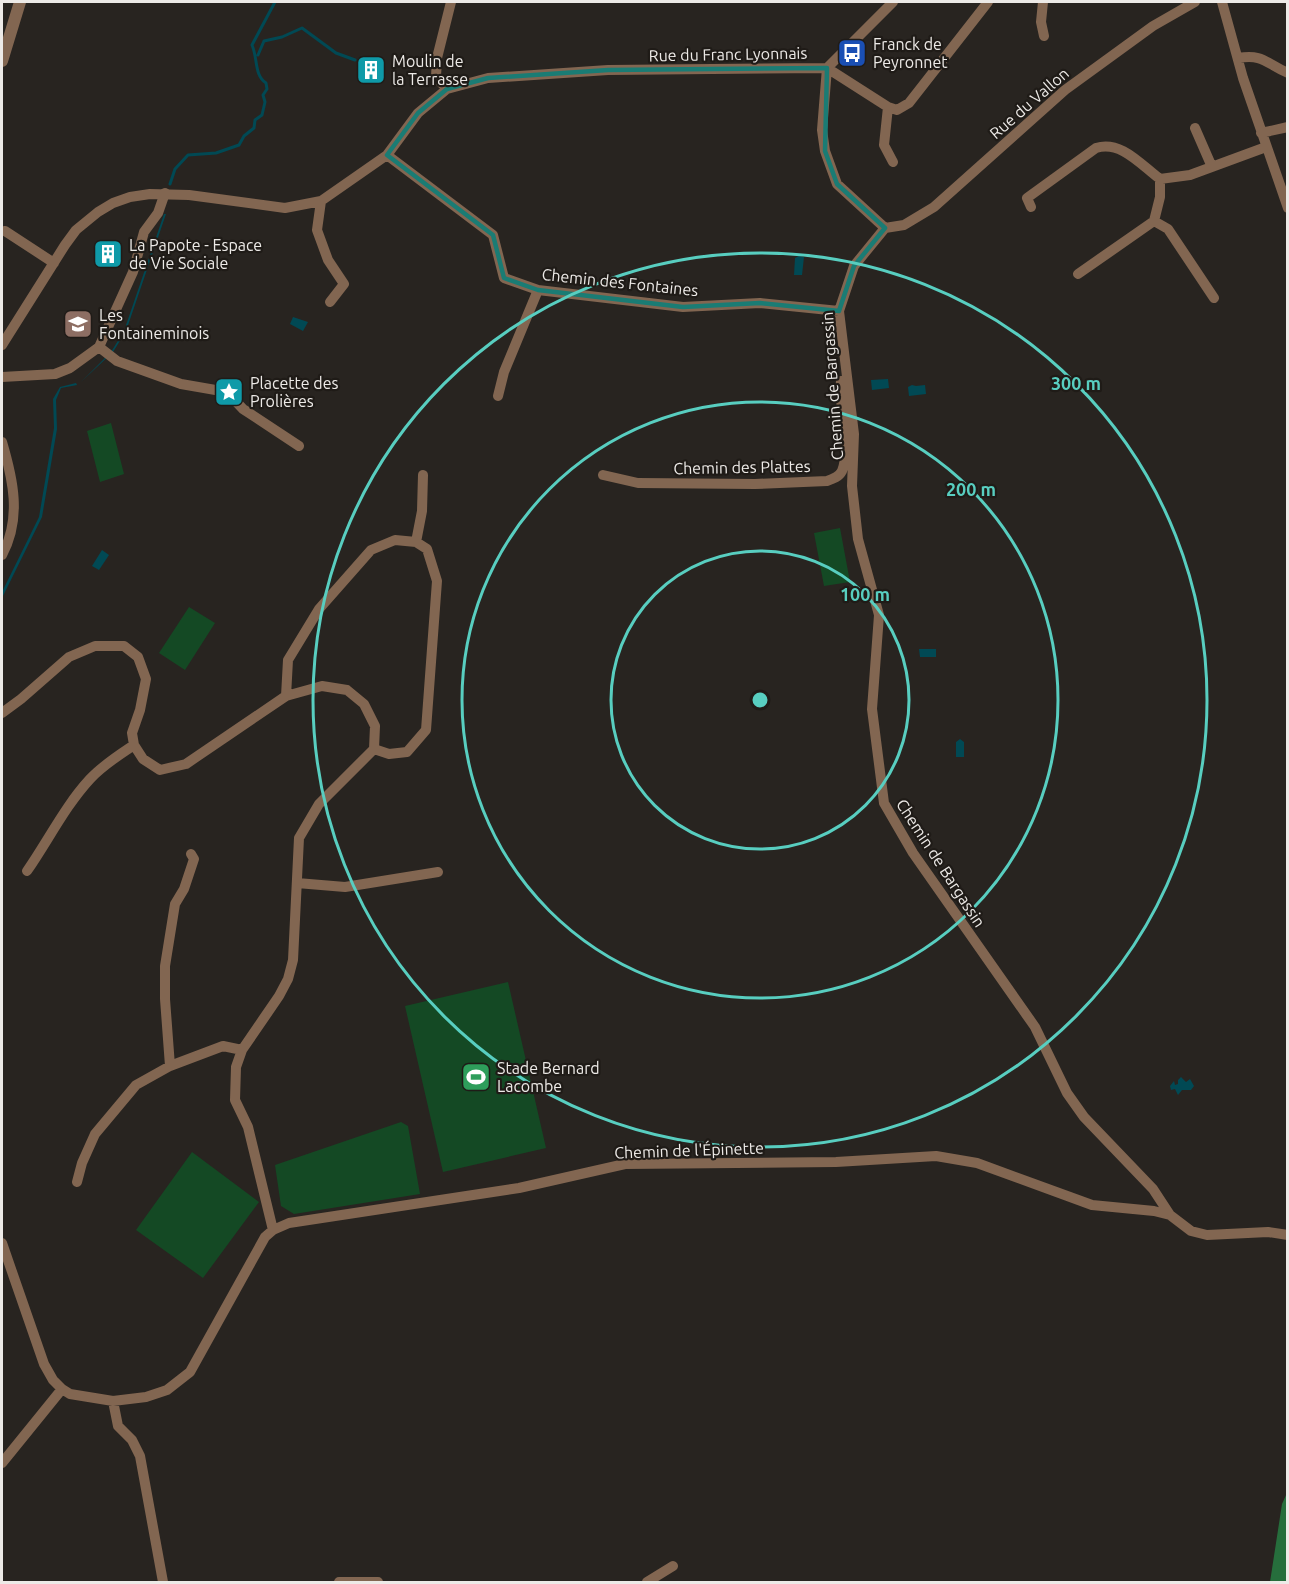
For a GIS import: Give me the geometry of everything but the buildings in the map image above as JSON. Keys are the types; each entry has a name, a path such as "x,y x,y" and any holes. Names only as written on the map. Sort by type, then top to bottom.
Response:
{"street":[{"path":"2,61 20,2"},
{"path":"2,345 76,230 113,203 165,193 285,208 321,201 387,155 418,113 447,89 436,77 437,58 451,2"},
{"path":"894,2 827,68 888,107 897,110 909,103 988,2"},
{"path":"1043,2 1041,22 1044,36"},
{"name":"Rue du Vallon","path":"885,228 904,225 934,207 1065,90 1153,26 1196,2"},
{"path":"1222,2 1261,133 1287,208"},
{"path":"1238,58 1253,56 1261,58 1287,73"},
{"name":"Rue du Franc Lyonnais","path":"447,89 488,78 598,71 827,68 822,130 825,151 837,184 885,228"},
{"path":"888,107 884,145 893,162"},
{"path":"1261,133 1287,127"},
{"path":"1195,128 1212,167"},
{"path":"1031,207 1027,198 1101,147 1114,147 1124,151 1160,179 1190,175 1266,147"},
{"name":"Chemin des Fontaines","path":"387,155 493,235 504,278 538,290 683,307 760,303 839,311"},
{"path":"1078,274 1154,220 1160,197 1160,179"},
{"path":"2,377 55,374 70,368 99,347 134,272 144,232 158,213 165,193"},
{"path":"321,201 317,230 328,260 344,284 330,302"},
{"path":"1154,220 1168,229 1214,298"},
{"name":"Chemin de Bargassin","path":"885,228 854,266 839,311 854,434 852,486 858,538 879,615 872,709 884,803 913,853 1035,1027 1066,1093 1084,1117 1153,1189 1170,1215"},
{"path":"5,231 54,263"},
{"path":"498,396 504,372 538,290"},
{"path":"99,347 117,361 181,384 227,392 243,409 299,446"},
{"name":"Chemin des Plattes","path":"603,475 638,483 755,484 827,481 836,478 842,472 845,458 841,385 844,363"},
{"path":"2,442 13,481 15,500 12,523 2,555"},
{"path":"416,542 422,511 423,476"},
{"path":"285,696 288,660 319,609 371,550 395,540 416,542 427,549 437,581 426,730 407,752 389,754 374,749"},
{"path":"2,712 21,699 69,657 95,646 124,646 138,657 146,679 140,710 132,734 134,745 143,759 160,770 186,764 285,696 322,686 347,690 363,704 375,726 374,749 319,804 299,838 293,960 288,979 242,1050 236,1067 235,1100 248,1127 273,1230 265,1236 190,1372 167,1390 146,1397 113,1401 70,1394 62,1389 53,1380 44,1364 2,1243"},
{"path":"27,872 58,822 90,779 111,760 134,745"},
{"path":"170,1066 165,966 175,904 184,889 194,859 191,854"},
{"path":"297,883 345,886 438,872"},
{"path":"77,1182 95,1134 114,1108 136,1085 170,1066 223,1046 242,1050"},
{"name":"Chemin de l'Épinette","path":"273,1230 289,1223 519,1188 625,1164 836,1162 936,1156 977,1163 1092,1205 1154,1211 1170,1215 1191,1231 1207,1236 1268,1232 1287,1235"},
{"path":"2,1463 62,1389"},
{"path":"113,1401 118,1426 132,1440 140,1456 163,1582"},
{"path":"647,1582 672,1566"},
{"path":"339,1582 378,1582"}],"highlighted area":[{"path":"827,68 825,151 837,184 885,228 854,266 839,311 760,303 683,307 538,290 504,278 493,235 387,155 418,113 447,89 488,78 608,70"}],"green space":[{"path":"111,423 124,474 100,482 87,431"},
{"path":"840,528 850,582 824,586 814,533"},
{"path":"189,607 215,623 185,670 159,653"},
{"name":"Stade Bernard Lacombe","path":"508,982 546,1148 443,1172 405,1006"},
{"path":"401,1122 408,1126 420,1194 294,1214 281,1206 275,1165"},
{"path":"192,1152 259,1202 203,1278 136,1230"},
{"path":"1287,1493 1287,1582 1270,1582 1282,1504"}],"water":[{"path":"164,214 166,214 126,331 113,352 81,382 111,352 124,331"},
{"path":"804,257 802,275 794,275 795,258"},
{"path":"293,317 308,322 303,331 290,324"},
{"path":"888,379 889,388 872,390 871,380"},
{"path":"76,383 77,385 61,388 56,400 57,429 42,517 2,598 2,592 39,517 54,428 53,399 60,387"},
{"path":"925,385 926,394 909,396 908,387"},
{"path":"102,550 109,555 99,570 92,566"},
{"path":"919,649 936,649 936,657 920,657"},
{"path":"960,739 964,742 964,757 956,757 956,742"},
{"path":"1181,1077 1186,1082 1190,1079 1194,1086 1191,1090 1182,1090 1178,1095 1175,1089 1171,1090 1170,1086 1174,1081 1175,1085 1178,1084"}],"waterway":[{"path":"170,184 175,169 188,155 216,153 239,145 244,136 254,128 255,120 262,115 265,102 263,95 267,89 258,71 252,45 275,2"},
{"path":"258,55 264,41 282,37 302,28 336,53 355,60"}],"place":[{"name":"Franck de Peyronnet","path":"852,53"},
{"name":"Moulin de la Terrasse","path":"371,70"},
{"name":"La Papote - Espace de Vie Sociale","path":"108,254"},
{"name":"Les Fontaineminois","path":"78,324"},
{"name":"Placette des Prolières","path":"229,392"},
{"name":"Stade Bernard Lacombe","path":"476,1077"}]}
